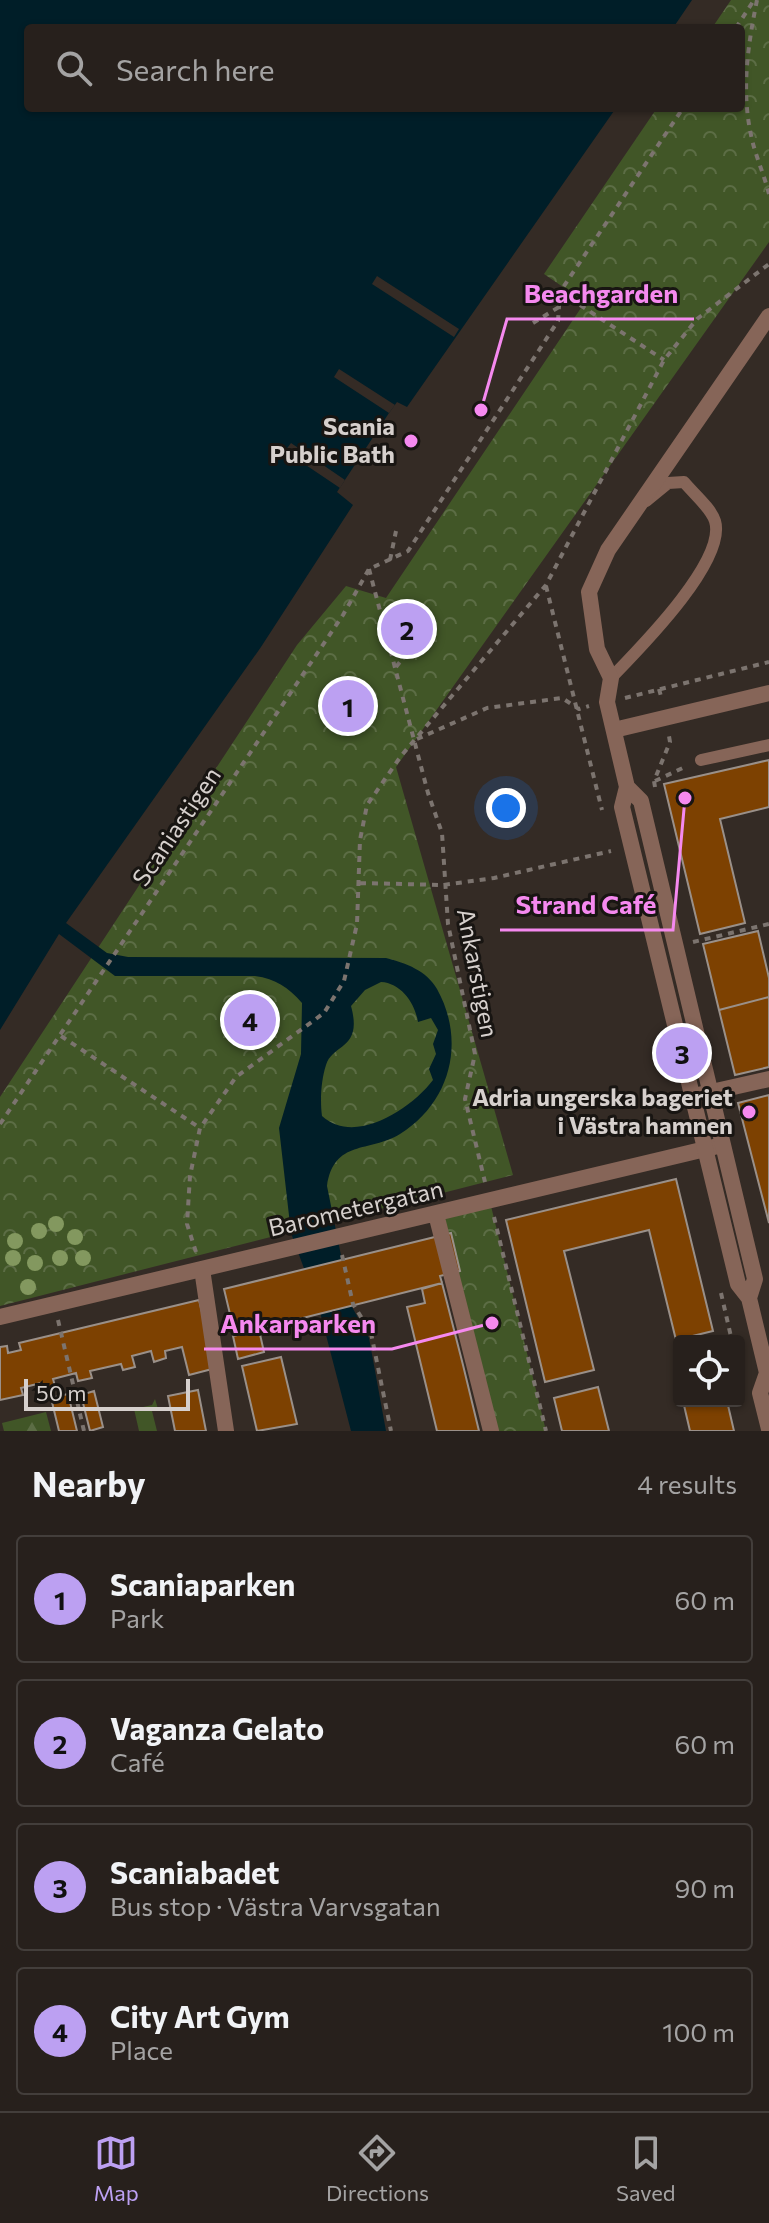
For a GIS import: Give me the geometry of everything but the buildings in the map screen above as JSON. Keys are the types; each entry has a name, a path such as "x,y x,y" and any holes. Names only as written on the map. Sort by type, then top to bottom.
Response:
{"street":[{"path":"769,316 608,550 589,592 597,649 611,678 607,702 627,787 622,807 738,1284 762,1319 768,1374 760,1393 769,1429"},
{"path":"614,730 769,693"},
{"path":"627,787 641,801 755,1279 749,1298"},
{"path":"692,1097 769,1079"},
{"name":"Barometergatan","path":"0,1317 723,1145"},
{"path":"436,1214 491,1431"},
{"path":"202,1269 226,1431"}],"lane":[{"path":"611,678 671,615 716,543 715,519 684,482 668,483 643,503"},
{"path":"701,760 769,745"}],"path":[{"path":"739,24 756,0"},
{"path":"756,0 747,50 745,84 751,135 769,194"},
{"path":"369,569 408,551 558,321 560,292 680,112"},
{"path":"202,1269 187,1224 190,1176 200,1128 236,1077 324,1013 344,981 357,924 360,840 367,805 414,740 546,585 664,360 697,319 769,264"},
{"path":"560,292 664,360"},
{"path":"533,323 559,307"},
{"path":"390,560 396,531"},
{"name":"Ankarstigen","path":"369,569 442,833 443,885 475,1054 465,1099 467,1119 546,1431"},
{"name":"Scaniastigen","path":"0,1124 343,615 369,569"},
{"path":"396,667 417,640"},
{"path":"414,740 487,708 562,698 579,709 769,662"},
{"path":"657,794 654,781 670,742 659,689"},
{"path":"598,794 654,781 701,760"},
{"path":"360,883 443,885 494,878 611,851"},
{"path":"693,942 769,924"},
{"path":"690,928 697,957"},
{"path":"61,1036 200,1128"},
{"path":"338,1237 353,1304 371,1333 391,1431"},
{"path":"54,1304 84,1431"}],"green space":[{"path":"731,0 769,0 769,242 396,767 513,1175 0,1306 0,1097 297,645 346,586 386,598 585,302 544,274 654,112 745,112 745,24 715,24"},
{"path":"490,1202 546,1431 491,1431 436,1214"},
{"path":"155,1399 158,1409 152,1411 157,1431 139,1431 134,1409 152,1405"},
{"path":"46,1412 51,1431 4,1431 2,1423"}],"water":[{"path":"0,0 692,0 676,24 24,24 24,112 613,112 407,407 397,402 389,413 337,492 353,505 261,647 66,923 107,953 128,957 386,958 415,969 428,977 437,989 451,1029 448,1069 442,1088 417,1121 400,1134 345,1154 331,1171 327,1186 351,1305 369,1338 386,1431 351,1431 320,1312 291,1233 279,1128 301,1054 302,1003 287,988 262,977 115,976 59,934 0,1030","holes":["381,982 395,986 406,995 418,1022 431,1018 438,1030 433,1044 436,1054 429,1069 433,1080 411,1102 382,1120 350,1127 335,1124 322,1116 321,1090 326,1065 346,1044 353,1031 351,1006 365,990"]}],"pier":[{"path":"377,276 459,329 454,337 372,284"},
{"path":"339,369 395,405 389,413 334,377"},
{"path":"291,443 345,480 340,488 285,451"}],"place":[{"name":"Beachgarden","path":"481,410"},
{"name":"Scania Public Bath","path":"411,441"},
{"name":"Vaganza Gelato","path":"407,629"},
{"name":"Scaniaparken","path":"348,706"},
{"name":"Strand Café","path":"685,798"},
{"name":"City Art Gym","path":"250,1020"},
{"name":"Scaniabadet","path":"682,1053"},
{"name":"Adria ungerska bageriet i Västra hamnen","path":"749,1112"},
{"name":"Ankarparken","path":"492,1323"}]}
